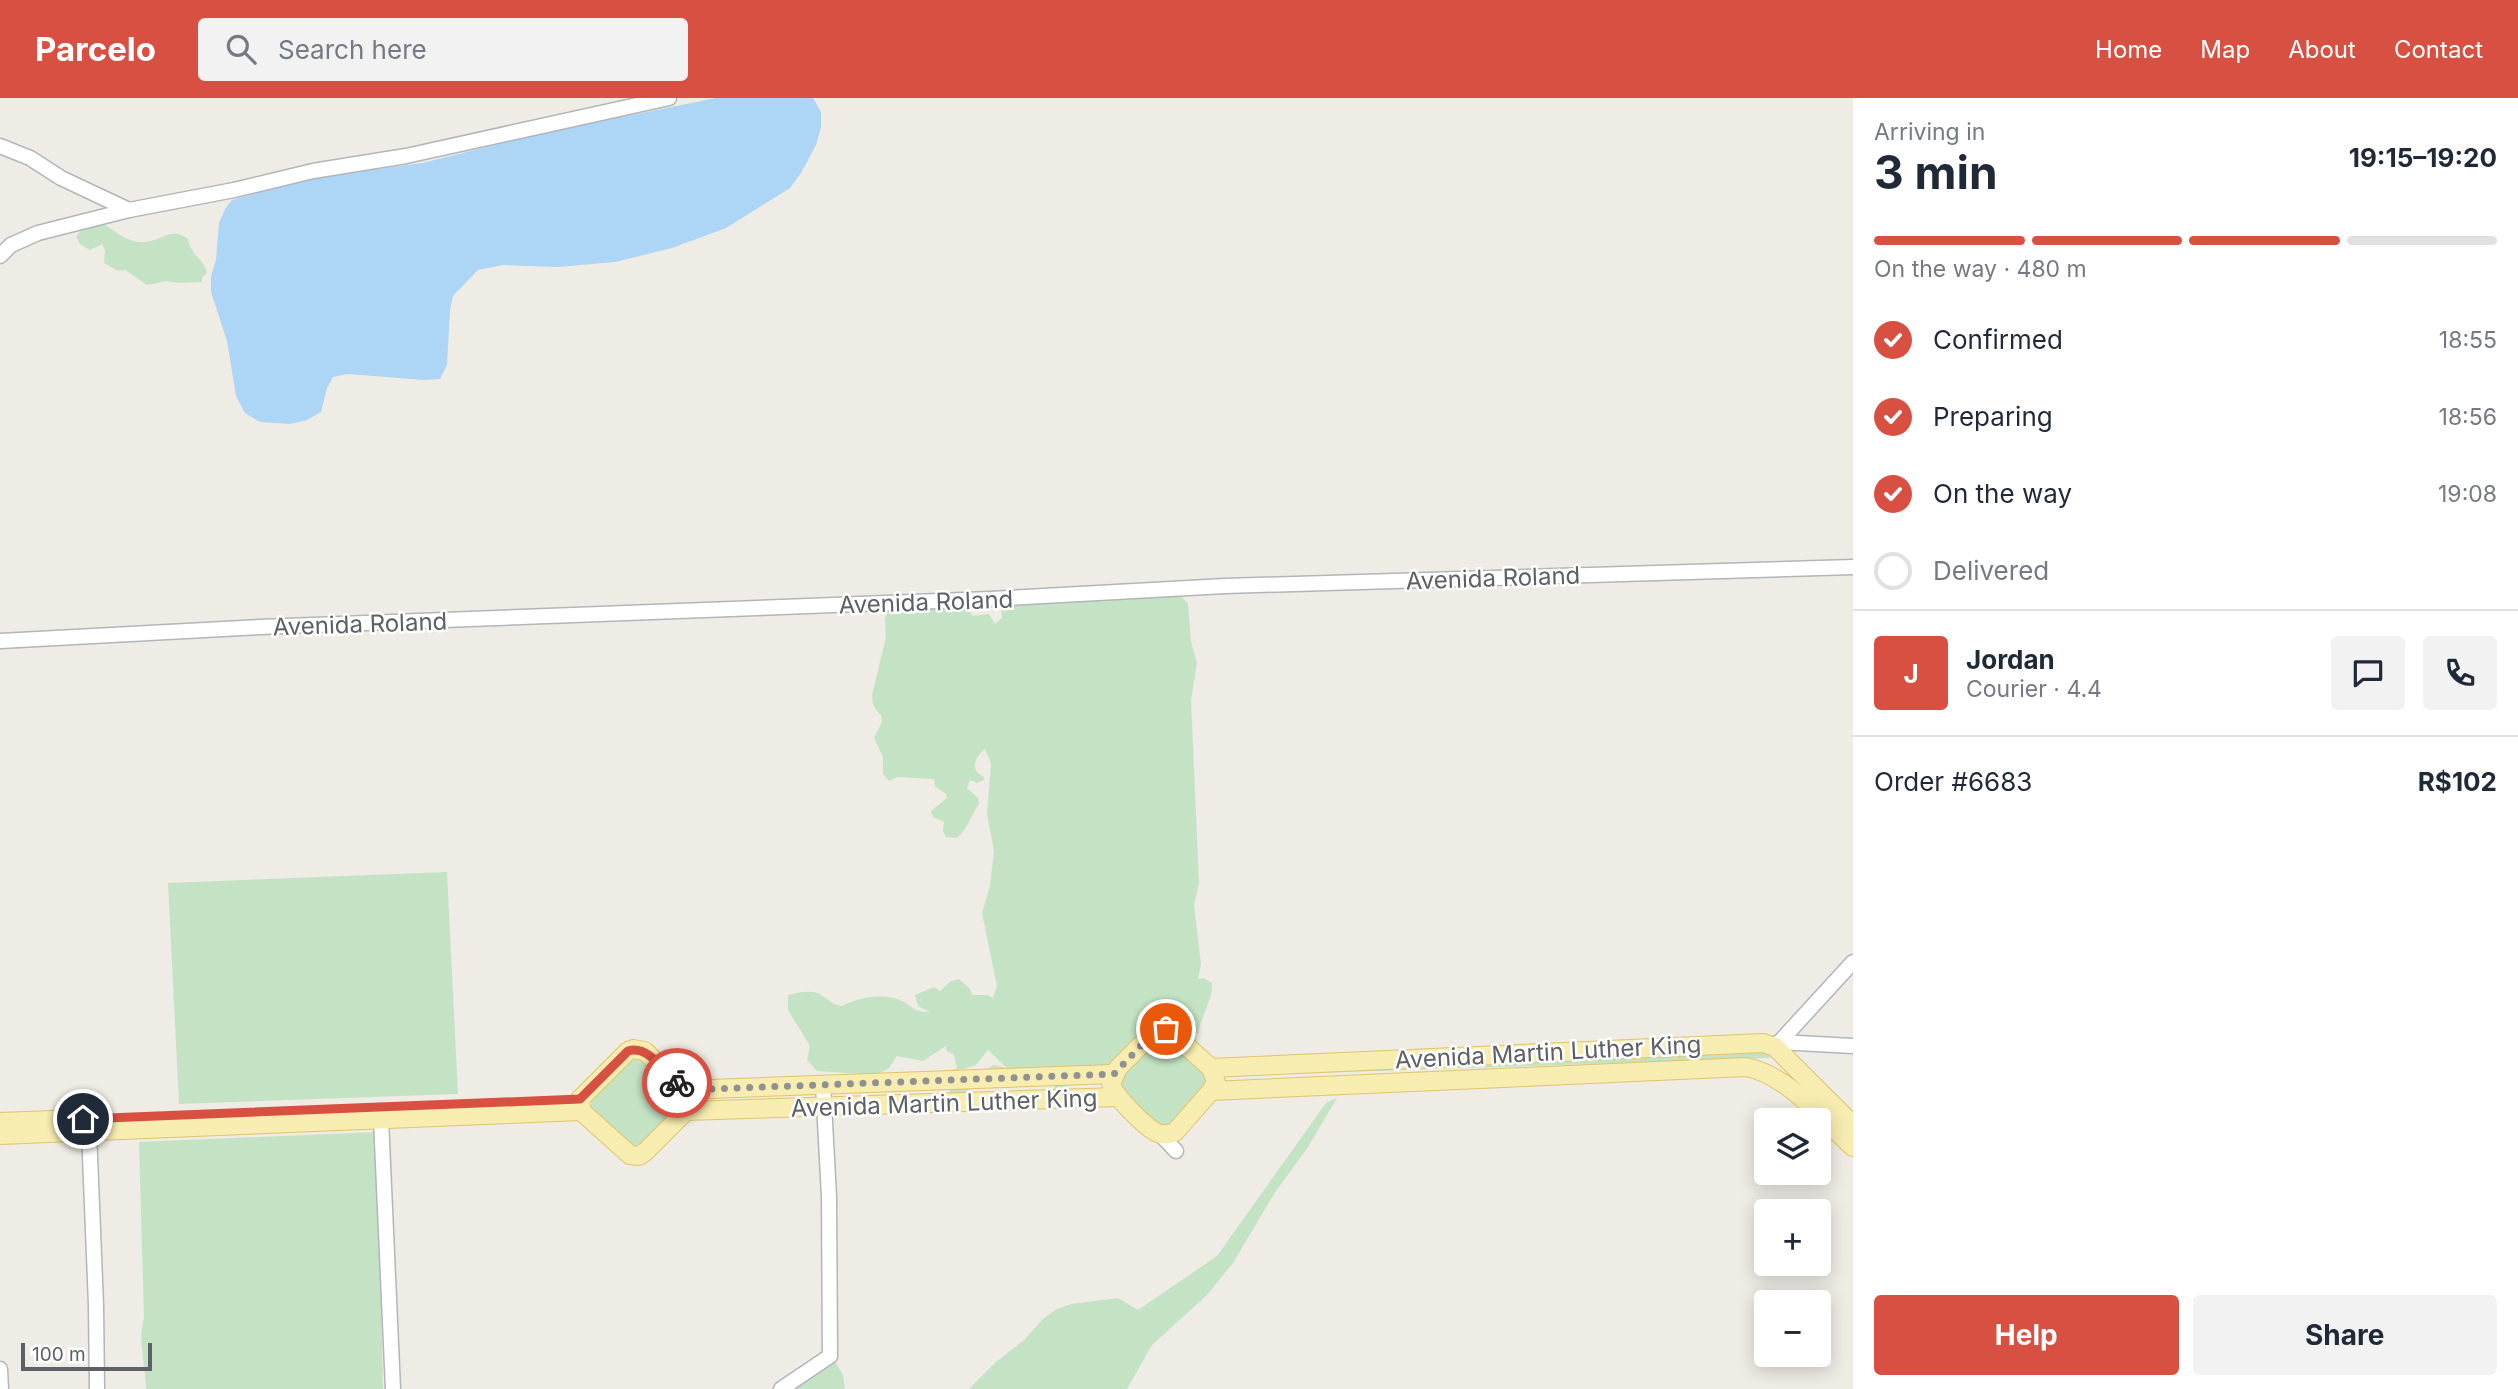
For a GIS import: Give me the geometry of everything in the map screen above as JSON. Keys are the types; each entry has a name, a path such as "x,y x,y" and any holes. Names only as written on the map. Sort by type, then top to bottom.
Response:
{"main road":[{"path":"1161,1028 1170,1031 1211,1068 1216,1082 1211,1091 1175,1132 1161,1135 1118,1097 1111,1084 1114,1074 1161,1028"},
{"name":"Avenida Martin Luther King","path":"1211,1068 1763,1043 1779,1048 1845,1125 1853,1147"},
{"path":"1760,1070 1777,1066 1779,1048"},
{"path":"0,1122 581,1105 630,1154 639,1156 689,1108 690,1100 684,1090 645,1051 634,1049 628,1051 581,1105 380,1119 0,1135"},
{"name":"Avenida Martin Luther King","path":"1211,1091 1746,1067 1760,1070 1782,1081 1845,1125"},
{"name":"Avenida Martin Luther King","path":"684,1090 1114,1074"},
{"path":"972,1079 972,1101"},
{"name":"Avenida Martin Luther King","path":"685,1111 1118,1097"}],"street":[{"path":"0,256 11,246 38,233 130,211 313,171 406,156 669,98"},
{"path":"0,146 30,158 70,183 130,211"},
{"name":"Avenida Roland","path":"0,641 260,627 990,600 1225,586 1853,567"},
{"path":"1779,1048 1853,962"},
{"path":"1779,1048 1853,1046"},
{"path":"781,1389 830,1356 829,1197 823,1084"},
{"path":"380,1119 393,1389"},
{"path":"89,1131 97,1389"},
{"path":"1161,1135 1177,1151"},
{"path":"0,1369 1,1389"}],"green space":[{"path":"105,225 124,237 139,242 171,234 182,235 188,239 207,273 202,277 202,282 167,281 147,285 125,270 118,271 104,263 105,250 102,244 90,250 80,244 76,237 84,227"},
{"path":"1179,594 1188,604 1191,641 1197,663 1191,700 1199,883 1194,905 1201,964 1198,979 1203,978 1212,983 1198,1033 1187,1038 1161,1015 1154,1016 1111,1071 1070,1080 1064,1092 1053,1092 1057,1079 979,1073 994,1065 1007,1068 988,1050 976,1065 961,1070 961,1078 969,1091 966,1094 950,1095 947,1074 957,1068 954,1055 947,1051 946,1046 923,1061 897,1056 889,1068 876,1075 817,1071 807,1060 810,1046 788,1010 788,995 813,992 842,1006 856,1000 881,996 897,999 919,1011 930,1012 918,1006 915,995 934,987 940,991 951,981 959,979 970,989 972,995 988,995 993,998 997,986 982,913 990,886 994,851 987,814 991,764 985,749 978,756 975,769 985,779 977,783 970,780 967,788 978,798 979,804 963,832 956,838 946,837 943,831 944,822 933,817 931,811 947,798 946,794 935,786 934,779 898,777 889,781 883,774 883,757 874,738 882,722 872,695 886,637 885,618 889,608 966,606 973,616 989,614 995,624 1002,618 1001,605"},
{"path":"447,872 458,1094 179,1104 168,883"},
{"path":"1160,1037 1166,1037 1207,1074 1210,1083 1171,1126 1164,1127 1158,1125 1117,1088 1117,1077"},
{"path":"1769,1049 1772,1053 1769,1058 1228,1076 1228,1069"},
{"path":"632,1055 637,1055 681,1096 681,1104 642,1148 634,1147 590,1108 593,1097"},
{"path":"1337,1098 1308,1147 1274,1194 1233,1263 1207,1295 1152,1345 1127,1389 969,1389 1057,1309 1071,1304 1118,1298 1138,1310 1217,1256 1326,1103"},
{"path":"378,1132 383,1389 146,1389 142,1344 144,1318 139,1142"},
{"path":"836,1363 843,1375 845,1389 792,1389 821,1366"}],"water":[{"path":"716,98 813,98 821,112 821,127 816,145 790,188 726,228 672,248 615,262 558,267 503,265 478,270 453,296 447,365 440,379 348,374 333,377 327,388 321,412 307,420 290,424 260,422 245,413 236,396 227,341 211,292 219,223 232,200 293,183 422,163 543,133"}],"way so far":[{"path":"677,1083 684,1090 1114,1074 1154,1032 1161,1028 1166,1029"}],"route":[{"path":"83,1119 580,1099 628,1051 634,1049 645,1051 677,1083"}]}
